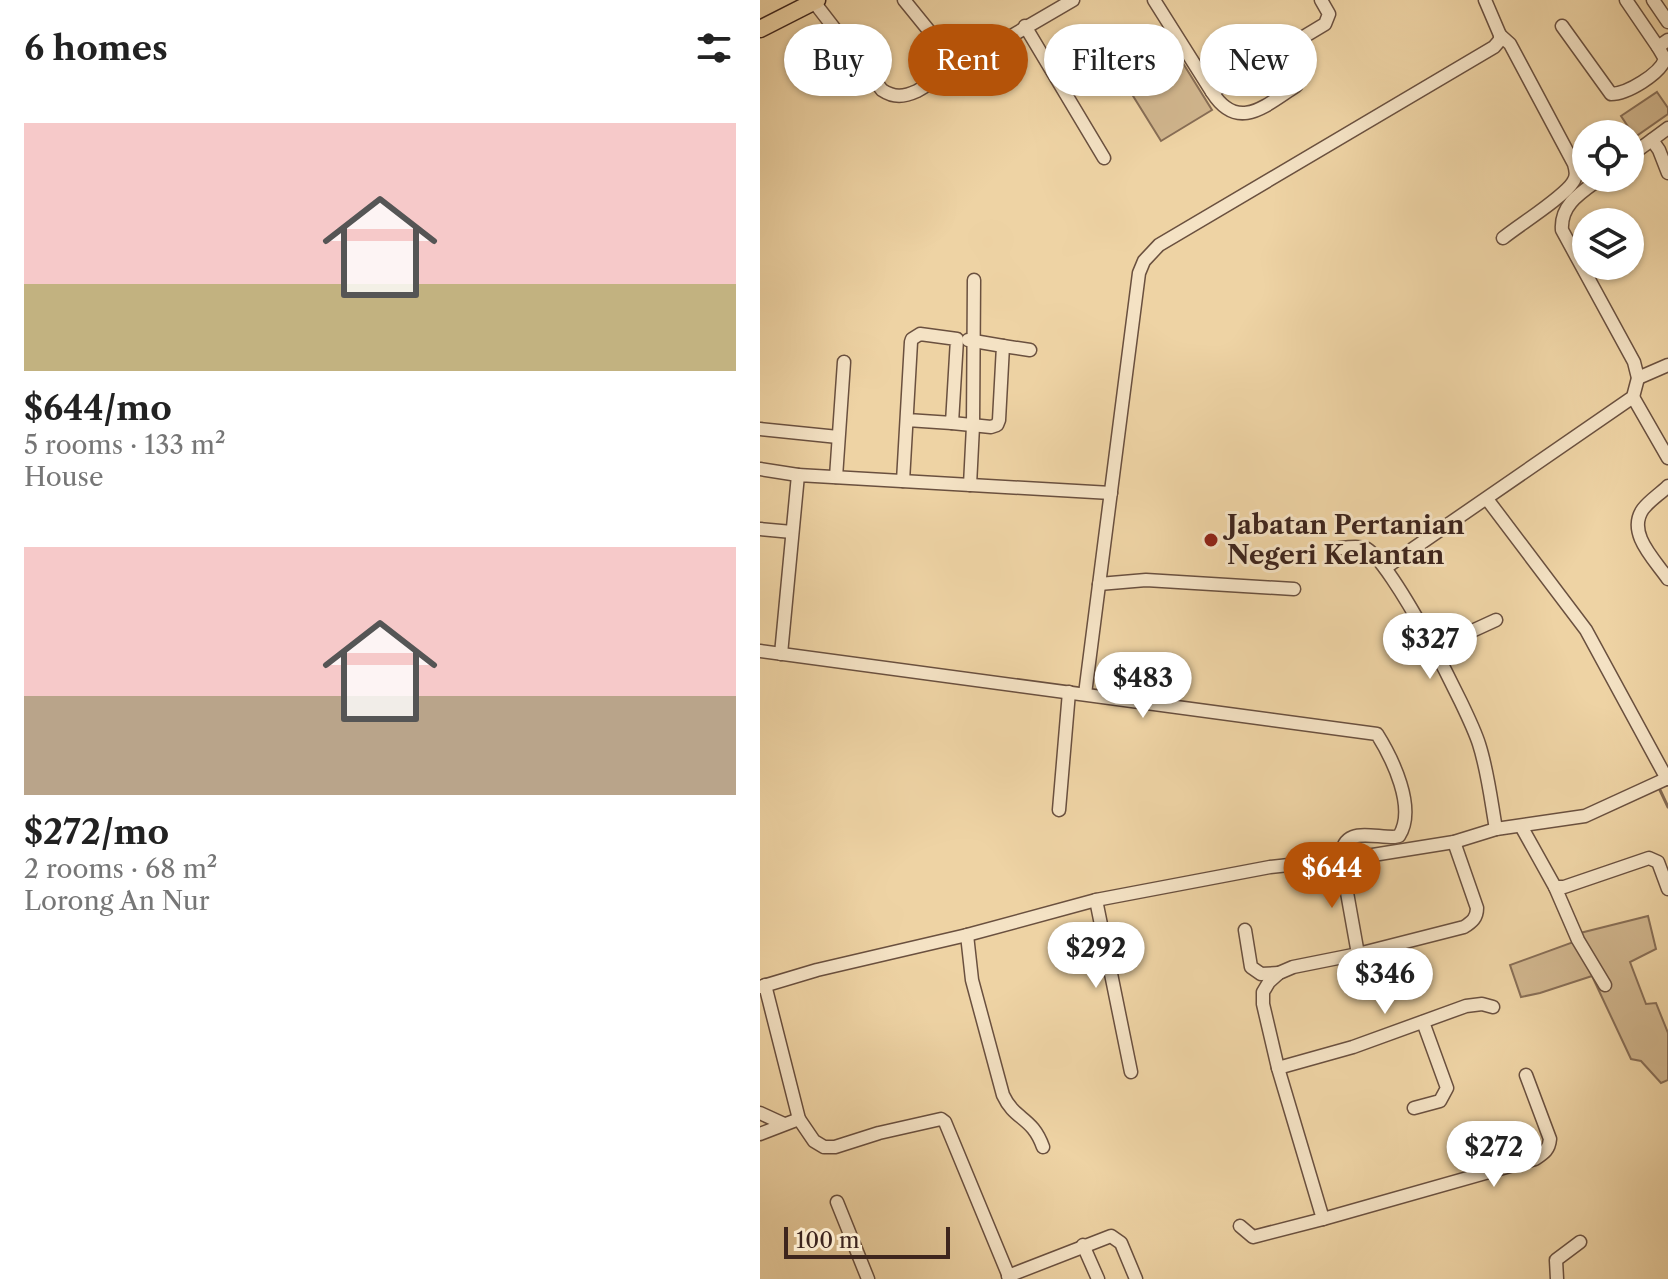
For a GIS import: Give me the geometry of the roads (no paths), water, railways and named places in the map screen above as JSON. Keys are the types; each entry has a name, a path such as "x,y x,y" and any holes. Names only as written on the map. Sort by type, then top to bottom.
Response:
{"main road":[{"path":"760,29 815,1"}],"street":[{"path":"904,0 924,24"},
{"path":"1028,24 1073,0"},
{"path":"1154,0 1200,73"},
{"path":"1317,29 1325,24 1329,14 1321,0"},
{"path":"1485,0 1500,35 1510,44 1576,173 1566,190 1503,238"},
{"path":"1562,26 1611,94 1622,93 1660,68 1665,59 1663,44 1626,0"},
{"path":"1653,0 1668,22"},
{"path":"815,1 882,90 896,96 908,93"},
{"path":"1028,31 1104,158"},
{"path":"1085,694 1139,273 1151,251 1494,47 1500,35"},
{"path":"1215,96 1226,110 1238,114 1266,106 1281,96"},
{"path":"1644,146 1668,128"},
{"path":"1652,140 1668,173"},
{"path":"1385,568 1633,397 1638,378 1634,362 1562,230 1561,218 1567,206 1584,192"},
{"path":"970,485 974,280"},
{"path":"903,481 912,339 920,334 1030,350"},
{"path":"952,423 957,339"},
{"path":"907,420 994,427 998,423 1003,346"},
{"path":"836,477 844,362"},
{"path":"1638,378 1668,365"},
{"path":"1633,397 1668,458"},
{"path":"760,429 838,437"},
{"path":"760,469 798,475 1111,493"},
{"path":"781,654 798,475"},
{"path":"1668,486 1641,512 1638,531 1645,548 1668,579"},
{"path":"1136,1279 1121,1243 1116,1237 1106,1236 1009,1278 945,1122 941,1119 835,1147 824,1147 814,1141 799,1119 763,986 1096,900 1270,867 1454,842 1496,829 1585,816 1668,778 1586,630 1487,499"},
{"path":"760,529 792,532"},
{"path":"1334,549 1366,548 1385,568 1435,648 1479,742 1496,829"},
{"path":"1099,584 1146,580 1294,589"},
{"path":"1435,648 1496,620"},
{"path":"760,651 1377,734 1402,785 1402,832 1394,837 1350,837 1343,844 1341,859 1358,954"},
{"path":"1059,810 1069,692"},
{"path":"1521,826 1555,887 1578,940 1605,985"},
{"path":"1323,1219 1278,1068 1263,992 1279,973 1293,967 1358,954 1471,923 1477,916 1477,908 1454,842"},
{"path":"1555,887 1564,887 1649,858 1658,862 1668,889"},
{"path":"1096,900 1131,1072"},
{"path":"1245,930 1251,967 1261,974 1279,973"},
{"path":"967,935 972,980 1003,1095 1009,1108 1029,1121 1043,1147"},
{"path":"1278,1068 1353,1047 1466,1006 1482,1004 1493,1007"},
{"path":"1414,1108 1440,1101 1447,1088 1423,1022"},
{"path":"1240,1226 1253,1237 1535,1159 1549,1148 1550,1139 1526,1075"},
{"path":"760,1113 784,1124"},
{"path":"760,1134 799,1119"},
{"path":"837,1202 868,1279"},
{"path":"1557,1279 1556,1260 1580,1242"},
{"path":"1083,1245 1098,1279"}],"waterway":[{"path":"1660,790 1668,807"}],"place":[{"name":"Jabatan Pertanian Negeri Kelantan","path":"1211,540"}]}
